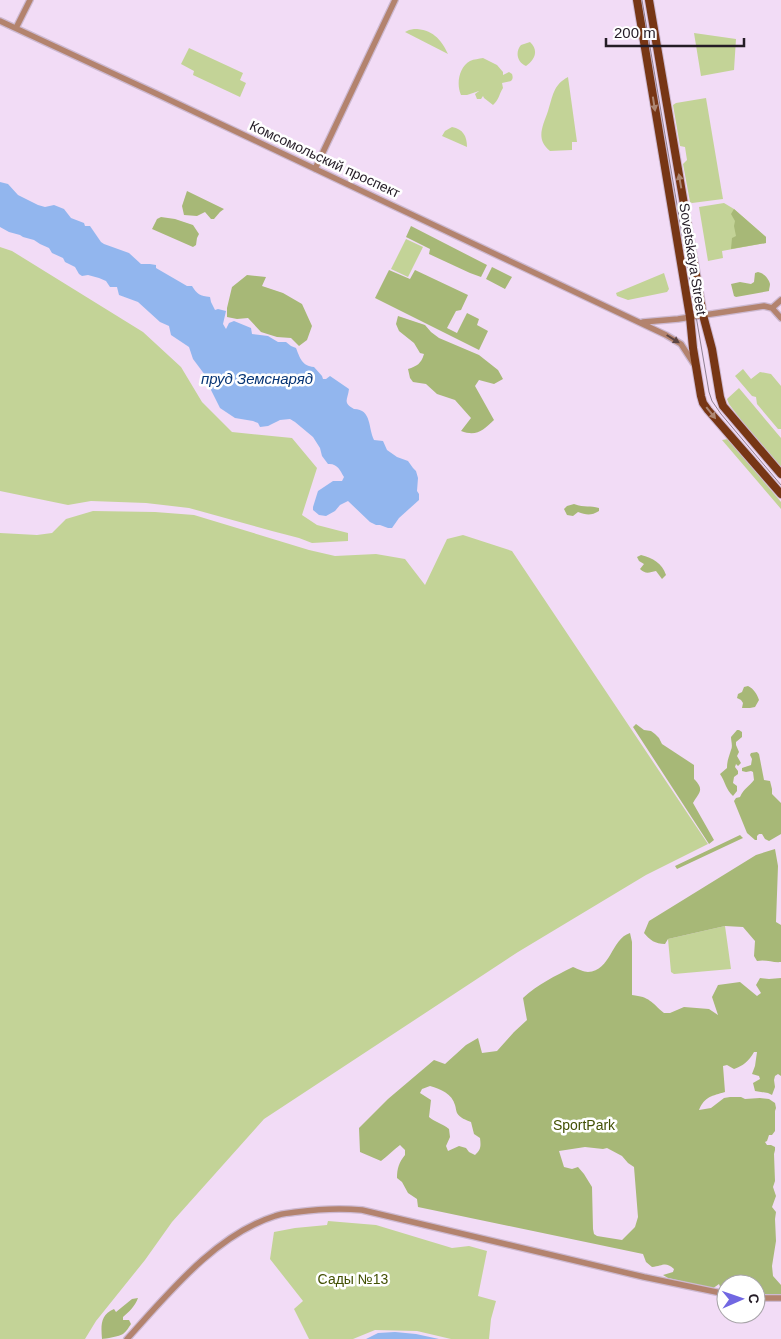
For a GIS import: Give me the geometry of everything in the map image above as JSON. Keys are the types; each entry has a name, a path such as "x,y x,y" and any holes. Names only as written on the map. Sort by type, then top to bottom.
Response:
{"main road":[{"name":"Sovetskaya Street","path":"637,0 703,403 781,494"},
{"name":"Sovetskaya Street","path":"649,0 703,315 712,349 720,397 723,406 781,474"}],"street":[{"path":"16,28 30,0"},
{"path":"315,169 394,0"},
{"name":"Комсомольский проспект","path":"0,21 666,335 681,344 696,368"},
{"path":"781,300 772,308 781,317"},
{"name":"Комсомольский проспект","path":"639,322 649,323 764,306 772,308"},
{"path":"127,1339 172,1290 207,1256 235,1234 253,1224 275,1216 317,1209 343,1208 362,1210 644,1277 716,1292"},
{"path":"766,1298 781,1298"}],"green space":[{"path":"414,29 431,33 439,39 448,54 405,32"},
{"path":"694,33 736,39 734,70 701,76"},
{"path":"530,42 533,45 535,55 526,66 519,59 518,51 521,45"},
{"path":"189,48 243,73 240,80 246,83 240,97 193,75 194,71 181,64"},
{"path":"483,58 497,65 503,72 503,75 509,72 513,76 511,81 502,83 503,88 493,105 483,96 481,99 477,99 475,94 479,91 461,95 460,91 459,81 463,67 470,61"},
{"path":"568,77 577,142 572,142 572,150 550,151 545,146 541,137 542,127 556,87"},
{"path":"706,98 723,199 692,203 690,202 683,164 687,160 685,147 680,146 673,105"},
{"path":"452,127 459,129 464,134 467,147 442,136 445,131"},
{"path":"187,191 224,209 214,219 211,219 205,212 197,216 184,215 182,206"},
{"path":"724,203 734,209 766,237 766,243 722,251 723,258 708,261 699,207"},
{"path":"734,209 766,237 766,243 731,249 732,238 736,236 735,221 731,214"},
{"path":"161,217 193,225 199,234 196,245 193,247 152,229 157,219"},
{"path":"411,226 487,265 481,277 429,254 430,249 406,237"},
{"path":"406,239 423,247 408,277 391,269"},
{"path":"0,247 12,251 143,332 181,367 202,402 232,432 292,438 317,468 302,515 317,525 348,533 348,541 312,543 189,508 146,503 91,501 68,505 0,491"},
{"path":"492,267 512,277 505,289 486,279"},
{"path":"389,270 410,279 415,270 468,295 461,310 456,311 447,328 457,333 467,313 479,319 477,325 488,331 479,350 375,298"},
{"path":"758,272 769,280 769,291 734,296 731,284 740,282 751,284 754,282 755,273"},
{"path":"664,273 669,289 667,292 628,300 617,296 616,293"},
{"path":"247,275 266,277 262,286 283,293 302,304 312,326 307,340 299,346 291,338 277,337 261,332 248,318 237,319 227,317 232,287"},
{"path":"398,316 425,325 439,338 479,355 498,370 503,379 494,384 479,380 475,386 494,420 486,427 476,433 461,431 471,418 455,400 437,394 426,384 413,382 408,369 418,364 424,354 420,353 414,343 399,331 396,324"},
{"path":"743,369 751,379 760,372 771,374 781,386 781,429 778,429 757,404 756,397 752,396 735,376"},
{"path":"739,388 781,438 781,471 739,422 741,420 729,404 727,399"},
{"path":"728,439 781,502 781,509 722,440"},
{"path":"574,504 599,508 599,511 591,514 578,512 573,516 567,515 564,509"},
{"path":"93,511 194,515 335,556 376,554 405,559 425,585 447,539 463,535 512,551 708,844 646,875 518,952 264,1119 172,1222 145,1260 96,1321 85,1339 0,1339 0,533 37,535 52,533 66,519"},
{"path":"641,555 656,562 662,567 666,575 662,579 656,571 648,573 642,571 640,569 644,564 637,557"},
{"path":"748,686 755,692 759,700 755,707 742,708 743,703 737,698 738,694 742,692 744,687"},
{"path":"636,724 644,730 651,731 659,738 662,744 694,765 694,779 700,791 693,803 714,840 709,844 633,727"},
{"path":"737,730 742,732 742,737 736,742 739,752 737,756 741,763 738,766 736,764 735,767 738,774 734,777 733,783 737,786 737,791 733,796 720,774 727,768 732,747 731,737"},
{"path":"757,752 764,780 770,781 772,794 781,803 781,834 769,841 762,834 759,834 757,840 755,840 747,833 734,801 740,797 754,780 753,772 742,771 742,768 751,765 752,759 750,755"},
{"path":"740,835 743,838 677,869 675,866"},
{"path":"775,849 778,866 776,922 781,925 781,962 757,961 754,956 755,941 743,927 725,926 668,939 665,944 653,941 644,933 649,921 756,855"},
{"path":"725,926 731,969 674,974 671,972 668,939"},
{"name":"SportPark","path":"630,933 632,942 632,995 647,999 664,1013 670,1013 684,1007 709,1009 718,1015 712,997 718,985 740,982 757,996 761,993 756,985 760,978 781,978 781,1076 778,1074 775,1076 775,1087 772,1095 755,1091 753,1083 760,1079 759,1076 752,1074 757,1052 754,1052 748,1061 737,1068 734,1069 727,1065 723,1066 725,1092 706,1099 699,1110 711,1108 724,1098 730,1097 769,1099 775,1103 775,1131 772,1135 769,1135 765,1142 767,1145 775,1147 775,1181 773,1187 776,1196 772,1207 776,1212 776,1241 772,1266 773,1276 781,1285 781,1295 766,1294 766,1274 716,1274 716,1286 712,1289 668,1278 663,1275 673,1272 674,1269 666,1265 652,1267 646,1262 643,1254 418,1207 417,1199 408,1193 402,1182 397,1178 401,1160 405,1155 405,1150 400,1145 381,1161 360,1152 359,1128 388,1099 434,1060 445,1064 466,1045 478,1038 482,1053 497,1051 527,1020 523,998 541,984 573,967 586,972 596,970 606,961 619,941","holes":["430,1086 442,1090 454,1101 458,1115 471,1122 474,1134 480,1138 480,1148 475,1155 466,1148 459,1146 448,1151 446,1146 450,1137 449,1129 429,1117 431,1100 420,1093 422,1089","585,1147 607,1148 622,1156 634,1167 638,1217 635,1227 622,1240 594,1234 592,1187 578,1167 572,1169 564,1167 559,1151"]},
{"name":"Сады №13","path":"328,1221 376,1225 452,1248 469,1246 487,1251 478,1296 496,1301 491,1319 489,1339 451,1339 417,1331 375,1330 353,1339 309,1339 294,1309 303,1301 270,1259 274,1232 327,1225"},
{"path":"138,1298 132,1309 123,1317 123,1320 129,1320 131,1324 125,1332 119,1336 102,1339 102,1321 106,1314 114,1309 116,1312 132,1299"}],"water":[{"name":"пруд Земснаряд","path":"0,182 8,184 18,195 38,205 45,207 54,205 64,209 71,218 84,223 85,226 90,226 104,244 129,253 141,264 156,265 156,268 187,286 192,286 199,294 210,297 215,310 226,311 223,324 226,329 229,323 234,321 251,328 252,334 268,336 278,342 286,342 296,348 302,361 314,367 323,379 330,376 349,389 347,403 350,407 364,412 367,416 374,440 383,441 387,450 397,457 408,461 416,471 418,478 417,491 419,500 399,518 392,528 370,522 348,501 326,516 319,515 313,510 318,491 333,481 342,481 344,477 336,466 328,464 313,437 290,419 280,420 268,426 260,427 258,423 235,418 220,408 211,390 211,383 193,359 189,347 171,335 169,326 160,322 138,302 119,295 117,287 110,287 106,281 99,278 88,275 82,276 75,267 52,253 49,248 0,227"},
{"path":"395,1332 439,1339 366,1339 378,1333"}],"tram line":[{"path":"642,0 709,392 712,401 721,414 781,485"}]}
